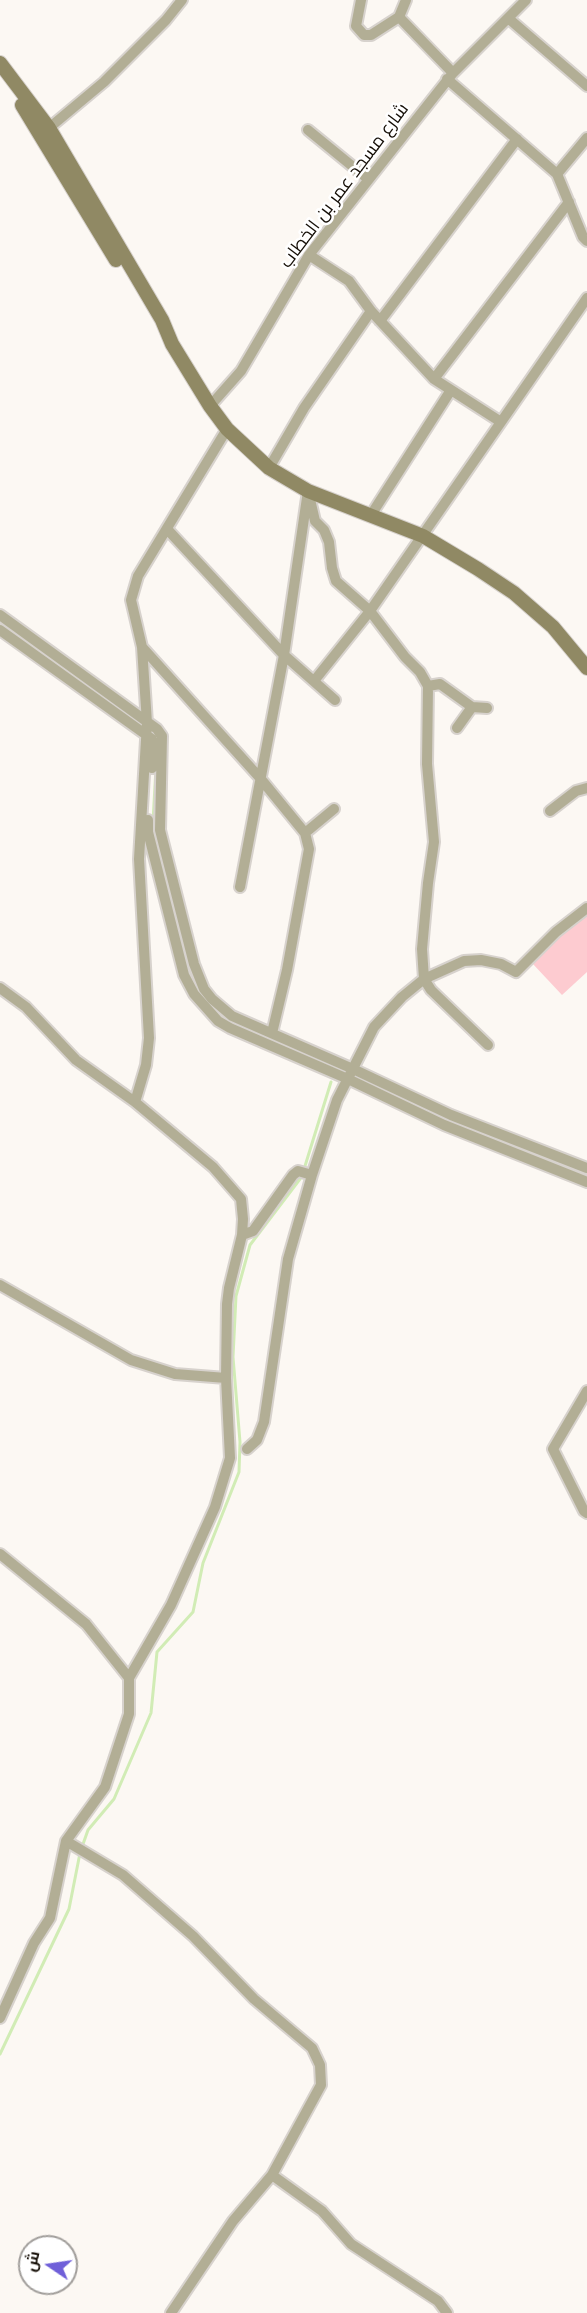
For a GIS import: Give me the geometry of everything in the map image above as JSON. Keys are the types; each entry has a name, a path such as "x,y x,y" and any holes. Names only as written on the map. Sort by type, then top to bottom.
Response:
{"main road":[{"path":"0,63 50,128 162,320 172,344 227,429 269,468 308,491 423,536 478,569 521,599 553,627 587,668"},
{"path":"0,78 20,102 52,153 156,328 172,344"}],"street":[{"path":"50,128 104,81 166,20 182,0"},
{"path":"361,0 356,26 364,35 371,35 399,17 406,0"},
{"name":"شارع مسجد عمر بن الخطاب","path":"210,406 241,370 309,255 368,179 450,76 526,0"},
{"path":"399,17 450,76 557,174 568,202 586,236"},
{"path":"508,18 587,86"},
{"path":"308,130 368,179"},
{"path":"557,174 587,138"},
{"path":"380,321 517,139"},
{"path":"434,379 568,202"},
{"path":"309,255 349,281 371,311 434,379 501,422"},
{"path":"314,681 370,611 587,298"},
{"path":"269,468 304,408 371,311"},
{"path":"371,515 451,390"},
{"path":"135,1102 146,1065 149,1038 139,859 147,723 142,646 131,600 138,576 227,429"},
{"path":"308,491 315,520 324,530 329,542 336,580 370,611 405,657 420,672 428,686 427,764 434,842 423,938 424,979 431,990 488,1045"},
{"path":"240,887 284,655 308,491"},
{"path":"166,529 284,655 335,700"},
{"path":"0,615 157,729 162,736 160,830 198,978 212,999 232,1016 273,1033 444,1125 587,1182"},
{"path":"0,630 152,739 148,832 184,975 188,986 210,1014 230,1028 587,1168"},
{"path":"142,646 260,778 305,833 309,849 273,1033"},
{"path":"428,686 440,684 472,707 487,708"},
{"path":"457,728 472,707"},
{"path":"550,811 576,791 587,788"},
{"path":"305,833 334,809"},
{"path":"247,1449 257,1440 264,1422 288,1259 312,1175 337,1100 374,1027 402,997 424,979 464,961 481,960 501,963 516,972 556,932 587,908"},
{"path":"0,988 26,1007 76,1060 135,1102 213,1167 241,1200 243,1219 242,1235 228,1296 226,1378 230,1458 215,1507 171,1605 129,1678 129,1714 105,1787 66,1841 50,1918 34,1943 0,2018"},
{"path":"242,1235 253,1231 293,1175 298,1171 312,1175"},
{"path":"0,1285 131,1360 175,1374 226,1378"},
{"path":"587,1390 553,1449 587,1513"},
{"path":"0,1554 86,1624 129,1678"},
{"path":"66,1841 123,1875 193,1936 254,1999 312,2048 320,2065 321,2085 272,2175 233,2221 171,2313"},
{"path":"272,2175 322,2211 351,2244 438,2301 447,2313"}],"shaded area":[{"path":"587,916 587,972 562,995 532,963 563,934"}],"waterway":[{"path":"0,623 13,633"},
{"path":"153,821 156,768"},
{"path":"154,833 187,963 202,996"},
{"path":"215,1010 228,1020 264,1036"},
{"path":"305,1166 331,1082"},
{"path":"474,1130 587,1175"},
{"path":"82,1847 88,1830 114,1799 151,1713 157,1652 193,1612 203,1563 239,1472 240,1442 233,1357 236,1296 250,1245 300,1179"},
{"path":"0,2054 69,1909 80,1853"}]}
